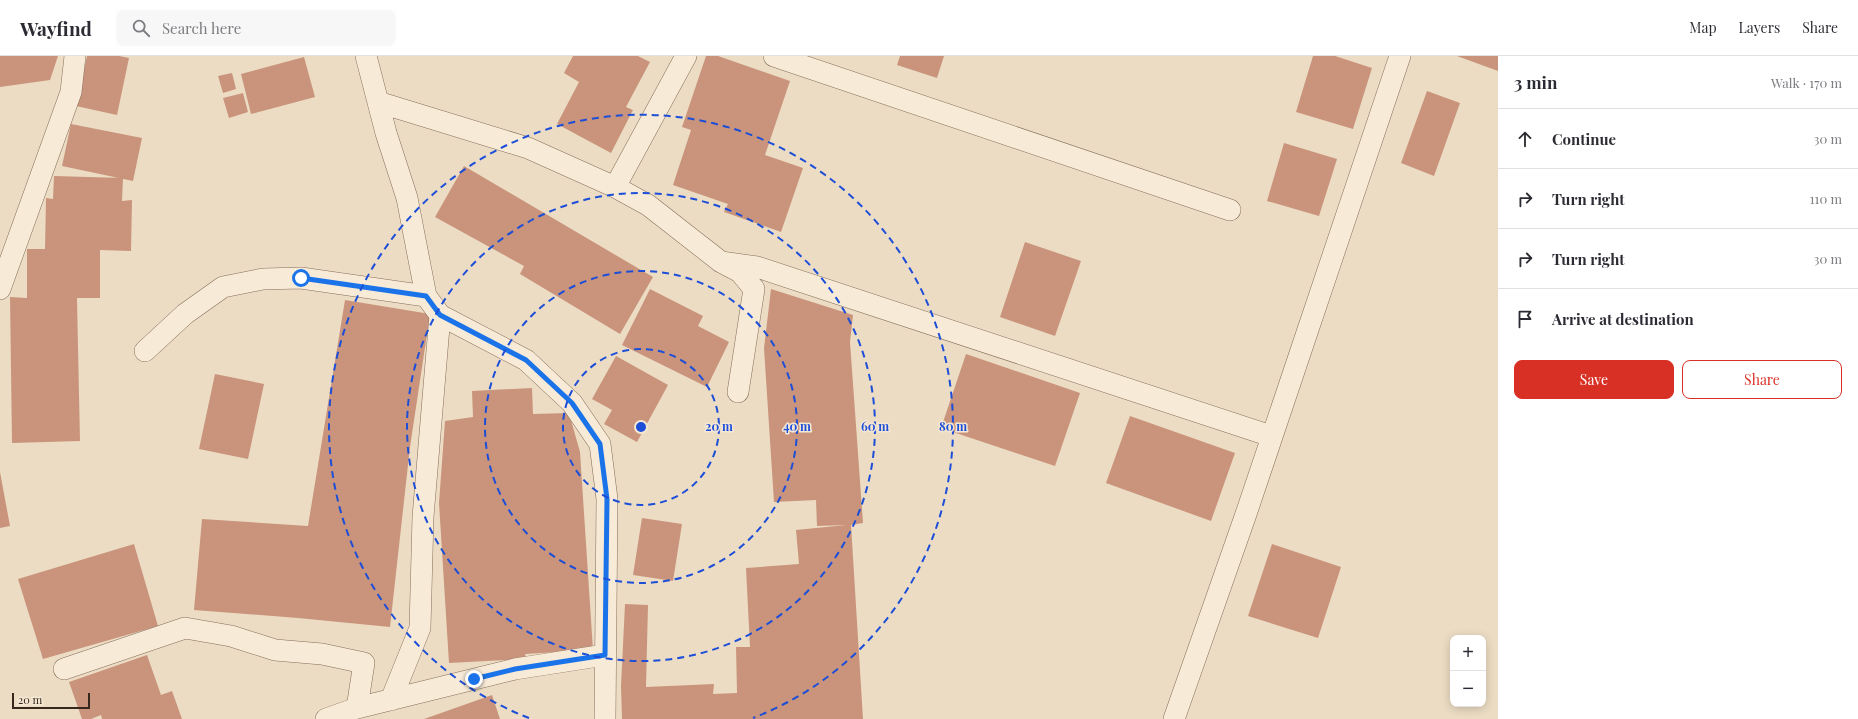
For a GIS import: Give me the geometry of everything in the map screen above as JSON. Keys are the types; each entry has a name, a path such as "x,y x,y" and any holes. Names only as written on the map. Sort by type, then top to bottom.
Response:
{"street":[{"path":"0,289 71,92 75,56"},
{"path":"366,56 386,133 407,198 426,296 440,315 526,360 572,403 600,444 607,499 605,719"},
{"path":"615,187 686,56"},
{"path":"774,56 1230,210"},
{"path":"1174,719 1243,521 1400,56"},
{"path":"378,102 528,148 615,187 648,205 722,262 740,272 754,290 738,392"},
{"path":"722,262 757,267 1271,436"},
{"path":"145,351 185,314 223,287 263,279 301,278 426,296"},
{"path":"391,700 420,628 424,502 440,315"},
{"path":"64,669 184,628 232,636 275,650 322,654 364,663 358,708"},
{"path":"326,719 358,708 422,691 515,669 605,655"}],"building":[{"path":"0,56 58,56 50,80 0,87"},
{"path":"87,56 119,56 129,58 117,115 76,106"},
{"path":"573,56 638,56 650,62 626,107 633,110 611,153 557,124 579,82 564,73"},
{"path":"706,56 718,56 790,81 765,155 803,168 781,232 724,212 728,204 673,185 691,130 682,127"},
{"path":"900,56 944,56 937,78 897,65"},
{"path":"1313,56 1335,56 1372,68 1353,129 1296,112"},
{"path":"1457,56 1498,56 1498,71"},
{"path":"304,57 315,97 251,114 241,74"},
{"path":"232,73 236,89 223,93 218,76"},
{"path":"1427,91 1460,103 1434,176 1401,163"},
{"path":"243,93 248,112 229,118 223,98"},
{"path":"71,124 142,138 133,181 62,166"},
{"path":"1284,143 1337,159 1319,216 1267,201"},
{"path":"464,166 653,277 620,334 520,274 524,266 435,217"},
{"path":"54,176 123,178 122,201 132,200 131,251 100,250 100,298 77,298 80,441 12,443 10,297 27,298 27,249 45,249 46,198 53,199"},
{"path":"1025,242 1081,261 1055,336 1000,317"},
{"path":"650,289 703,316 698,326 729,342 707,387 622,345"},
{"path":"771,289 853,315 850,342 863,523 851,525 863,719 622,719 621,686 625,604 648,605 646,687 714,684 713,694 737,693 736,647 750,647 746,568 799,564 796,530 846,525 817,526 816,500 774,502 764,348"},
{"path":"345,300 430,314 410,447 390,627 194,610 202,519 308,526"},
{"path":"966,354 1080,393 1055,466 941,428"},
{"path":"616,356 668,385 637,442 604,424 612,410 592,399"},
{"path":"215,374 264,384 248,459 199,449"},
{"path":"532,388 533,414 569,413 580,452 593,650 525,654 526,659 449,663 439,503 445,421 473,417 472,391"},
{"path":"1130,416 1235,453 1211,521 1106,483"},
{"path":"0,472 10,526 0,528"},
{"path":"642,518 682,524 673,581 633,575"},
{"path":"134,544 158,626 43,659 18,579"},
{"path":"1272,544 1341,567 1318,638 1248,616"},
{"path":"147,655 161,695 172,691 182,719 102,719 101,715 91,719 82,719 69,682"},
{"path":"492,695 500,719 424,719"}],"route":[{"path":"301,278 426,296 440,315 479,334 526,360 572,403 600,444 607,499 605,655 515,669 474,679"}]}
